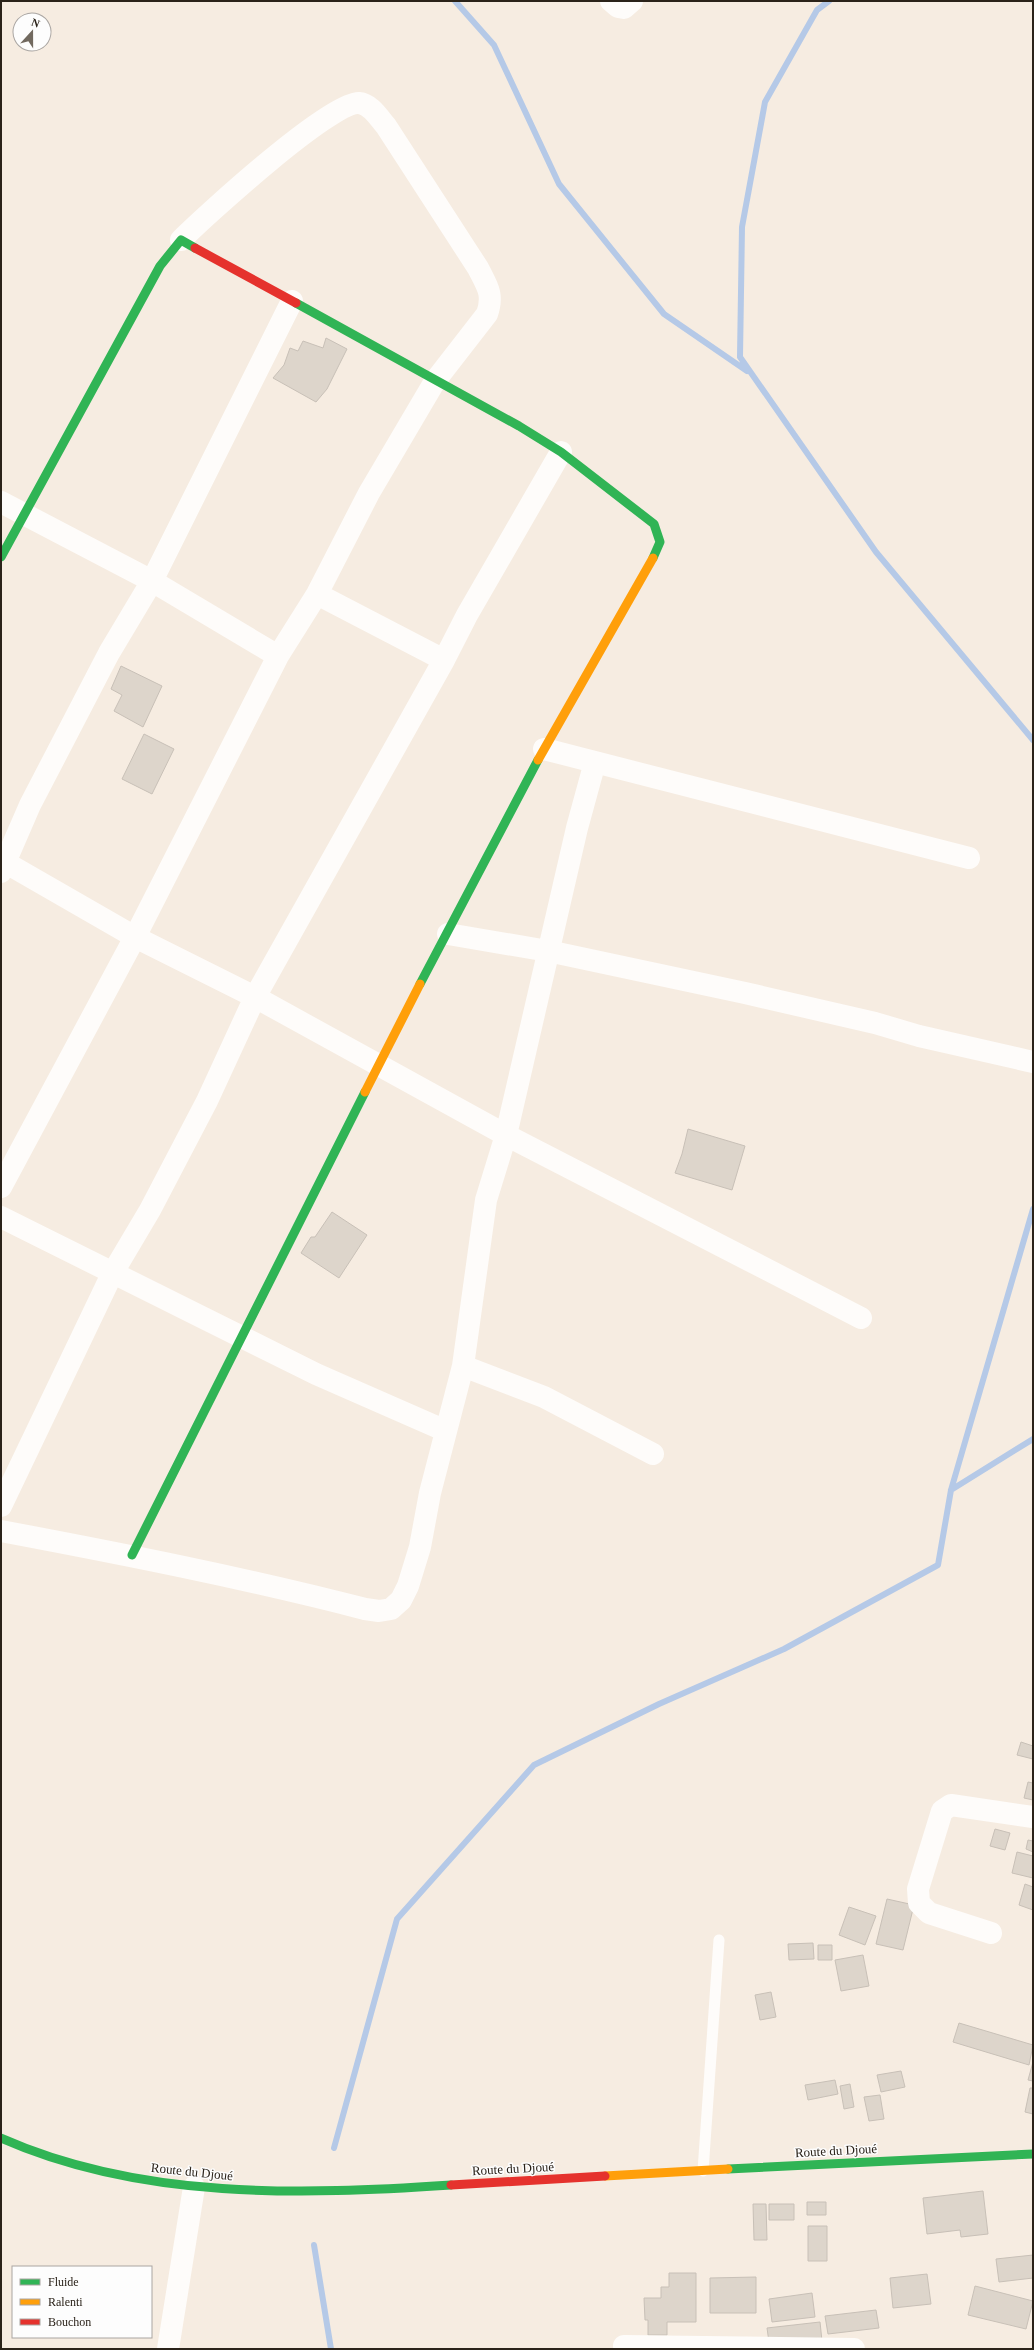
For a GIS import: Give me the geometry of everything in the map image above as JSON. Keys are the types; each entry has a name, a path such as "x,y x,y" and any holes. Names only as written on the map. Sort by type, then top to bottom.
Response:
{"street":[{"path":"611,1 618,7 624,8 632,1"},
{"path":"1,557 126,325 160,266 181,240 251,175 318,124 349,106 359,103 370,107 390,133 478,268 489,291 491,302 487,314 435,381 369,493 317,594 278,656 135,937 1,1187"},
{"path":"132,1555 380,1066 420,983 448,934 544,749 652,561 660,542 654,524 561,452 481,404 435,381 181,240"},
{"path":"292,301 152,581 109,653 30,805 3,865 135,937 255,997 506,1135 861,1318"},
{"path":"1,1506 112,1274 150,1210 203,1108 255,997 444,660 467,614 561,452"},
{"path":"1,502 152,581 278,656"},
{"path":"317,594 444,660"},
{"path":"544,749 969,858"},
{"path":"1,1531 132,1555 272,1586 365,1609 379,1611 392,1609 401,1600 408,1586 420,1547 430,1493 463,1366 486,1200 506,1135 548,951 594,762"},
{"path":"448,934 548,951 746,993 875,1022 919,1036 1033,1062"},
{"path":"1,1217 112,1274 243,1336 316,1374 446,1431"},
{"path":"463,1366 544,1397 598,1423 653,1454"},
{"path":"991,1933 929,1913 919,1903 918,1889 942,1811 950,1806 957,1806 1033,1817"},
{"name":"Route du Djoué","path":"1,2138 48,2158 124,2177 194,2187 288,2191 462,2184 703,2170 1033,2154"},
{"path":"168,2349 194,2187"},
{"path":"624,2346 854,2349"}],"lane":[{"path":"703,2170 719,1940"}],"building":[{"path":"326,338 347,349 327,389 316,402 273,378 284,365 290,348 298,351 303,341 323,348"},
{"path":"121,666 162,686 143,727 114,711 122,695 111,689"},
{"path":"144,734 174,749 152,794 122,779"},
{"path":"688,1129 745,1146 732,1190 675,1173 682,1154"},
{"path":"332,1212 367,1235 339,1278 301,1253 311,1237 315,1237"},
{"path":"1021,1742 1033,1746 1033,1759 1017,1755"},
{"path":"1028,1782 1033,1783 1033,1800 1024,1798"},
{"path":"995,1829 1010,1833 1005,1850 990,1846"},
{"path":"1028,1840 1033,1841 1033,1852 1026,1849"},
{"path":"1017,1852 1033,1856 1033,1878 1012,1873"},
{"path":"1025,1884 1033,1887 1033,1910 1019,1905"},
{"path":"887,1899 914,1905 903,1950 876,1944"},
{"path":"849,1907 876,1916 865,1945 839,1935"},
{"path":"813,1943 814,1959 789,1960 788,1944"},
{"path":"818,1945 832,1945 832,1960 818,1960"},
{"path":"863,1955 869,1986 841,1991 835,1960"},
{"path":"771,1992 776,2017 760,2020 755,1995"},
{"path":"959,2023 1033,2045 1029,2065 953,2042"},
{"path":"1033,2062 1033,2081 1028,2080"},
{"path":"901,2071 905,2087 881,2092 877,2075"},
{"path":"835,2080 838,2094 808,2100 805,2085"},
{"path":"850,2084 854,2107 844,2109 840,2086"},
{"path":"1030,2088 1033,2088 1033,2114 1025,2112"},
{"path":"880,2095 884,2119 869,2121 864,2097"},
{"path":"983,2191 988,2234 961,2237 960,2230 927,2234 923,2198"},
{"path":"807,2202 826,2202 826,2215 807,2215"},
{"path":"753,2204 766,2204 767,2240 754,2240"},
{"path":"769,2204 794,2204 794,2220 769,2220"},
{"path":"808,2226 827,2226 827,2261 808,2261"},
{"path":"1033,2255 1033,2278 999,2282 996,2259"},
{"path":"669,2273 696,2273 696,2322 667,2322 667,2335 648,2335 648,2320 645,2320 644,2298 661,2298 661,2287 669,2287"},
{"path":"927,2274 931,2304 893,2308 890,2278"},
{"path":"756,2277 756,2313 710,2313 710,2278"},
{"path":"975,2286 1033,2301 1026,2329 968,2315"},
{"path":"812,2293 815,2317 772,2322 769,2299"},
{"path":"876,2310 879,2328 828,2334 825,2316"},
{"path":"820,2322 822,2341 769,2342 767,2328"}],"waterway":[{"path":"455,1 494,45 559,184 664,314 747,371"},
{"path":"829,1 817,10 765,102 742,227 740,357 876,552 1033,740"},
{"path":"334,2148 397,1919 534,1765 659,1704 784,1649 938,1565 951,1490 1033,1209"},
{"path":"951,1490 1033,1439"},
{"path":"314,2245 331,2349"}],"traffic: fast":[{"path":"1,557 160,266 181,240 195,248"},
{"path":"296,303 519,426 561,452 654,524 660,542 653,558"},
{"path":"420,984 538,760"},
{"path":"132,1555 365,1092"},
{"path":"1,2138 54,2158 109,2173 165,2183 280,2191 337,2191 451,2185"},
{"path":"728,2169 1033,2154"}],"traffic: slow":[{"path":"538,760 653,558"},
{"path":"365,1092 420,984"},
{"path":"605,2176 728,2169"}],"traffic: jam":[{"path":"195,248 296,303"},
{"path":"451,2185 605,2176"}]}
